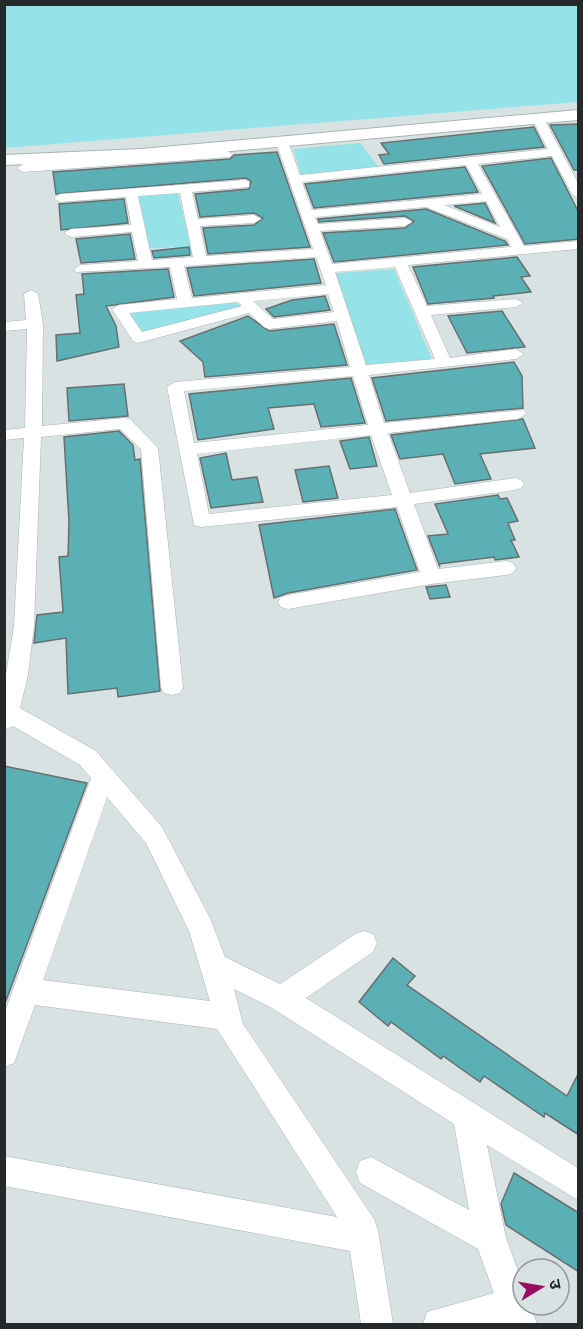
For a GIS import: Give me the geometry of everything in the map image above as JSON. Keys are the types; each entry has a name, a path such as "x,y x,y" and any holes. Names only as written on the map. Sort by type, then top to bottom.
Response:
{"street":[{"path":"5,160 146,171 282,142 579,115"},
{"path":"538,119 579,194"},
{"path":"282,142 334,289 377,428 431,577"},
{"path":"294,179 554,152"},
{"path":"23,168 146,171 226,154"},
{"path":"470,161 521,252"},
{"path":"146,171 185,188 245,184"},
{"path":"146,171 131,192 146,266"},
{"path":"185,188 200,260"},
{"path":"60,198 131,192"},
{"path":"309,221 426,202 489,197"},
{"path":"426,202 511,236"},
{"path":"192,223 254,219"},
{"path":"309,221 405,222"},
{"path":"71,233 139,228"},
{"path":"327,269 579,245"},
{"path":"81,269 320,253"},
{"path":"176,263 185,301"},
{"path":"400,263 445,363"},
{"path":"334,289 247,303 138,338 119,309 185,301 247,303 269,324 342,316"},
{"path":"31,294 35,324 32,432 19,681 6,714 88,758 154,835 201,927 215,966 231,1030 363,1230 377,1324"},
{"path":"422,311 516,303"},
{"path":"4,327 35,324"},
{"path":"515,484 403,500 201,520 189,449 175,387 445,363 516,354"},
{"path":"189,449 518,414"},
{"path":"4,435 124,423 149,448 172,687"},
{"path":"288,602 431,577 506,568"},
{"path":"4,1053 103,776"},
{"path":"282,999 364,944"},
{"path":"215,966 282,999 579,1185"},
{"path":"27,991 227,1017"},
{"path":"467,1116 490,1238 511,1297"},
{"path":"4,1171 364,1238"},
{"path":"371,1172 490,1238"},
{"path":"439,1324 511,1315"}],"shaded area":[{"path":"5,4 578,5 578,102 5,148"},
{"path":"360,143 379,167 301,175 293,149"},
{"path":"178,193 193,255 179,257 175,247 148,249 137,196"},
{"path":"394,269 432,359 365,365 336,273"},
{"path":"236,302 242,307 140,334 127,312"}],"building":[{"path":"579,124 579,170 574,170 550,125"},
{"path":"534,127 544,147 384,164 379,155 389,154 381,143"},
{"path":"277,152 310,247 208,254 203,228 254,225 263,218 254,213 200,217 195,194 249,189 251,181 246,178 56,194 53,172 230,159 234,155"},
{"path":"551,158 579,213 579,239 525,244 482,166"},
{"path":"465,167 478,192 314,208 305,184"},
{"path":"124,199 128,223 61,230 59,204"},
{"path":"485,203 495,223 454,206"},
{"path":"426,209 505,241 508,245 334,262 323,233 405,228 414,221 405,216 319,222 318,219"},
{"path":"130,234 135,259 81,263 76,239"},
{"path":"189,247 190,255 154,258 152,251"},
{"path":"517,257 530,276 521,277 531,292 493,296 494,298 428,304 413,267"},
{"path":"314,259 321,283 194,296 187,268"},
{"path":"168,269 174,297 106,306 116,326 119,347 57,361 56,335 80,333 76,295 84,294 82,274"},
{"path":"325,296 330,310 274,317 266,309 292,300"},
{"path":"502,311 525,347 467,353 448,316"},
{"path":"248,316 269,331 334,324 347,365 205,377 203,362 180,341"},
{"path":"514,362 522,376 523,408 386,421 372,378"},
{"path":"351,378 365,423 321,427 314,404 268,408 274,429 198,440 189,394"},
{"path":"124,384 128,416 69,421 67,388"},
{"path":"523,419 535,448 480,454 491,479 455,484 443,454 400,459 391,435"},
{"path":"119,431 133,445 135,460 140,459 160,691 118,697 117,688 68,694 66,638 34,643 37,615 63,612 59,557 68,556 69,522 64,437"},
{"path":"369,437 377,466 350,469 340,441"},
{"path":"226,453 232,480 257,477 263,502 211,508 200,458"},
{"path":"329,466 338,498 303,502 295,470"},
{"path":"498,495 500,499 507,498 518,521 508,523 515,540 511,540 519,557 495,560 494,557 439,564 440,567 428,536 448,534 435,504"},
{"path":"395,509 417,570 288,593 274,598 259,525"},
{"path":"446,585 450,597 430,599 426,587"},
{"path":"4,766 87,783 4,1006"},
{"path":"393,958 415,976 407,985 567,1096 579,1072 579,1135 545,1113 544,1117 484,1076 480,1082 443,1056 441,1059 391,1022 388,1026 359,1002"},
{"path":"514,1173 579,1213 579,1272 571,1267 571,1257 556,1257 506,1225 501,1204"}]}
